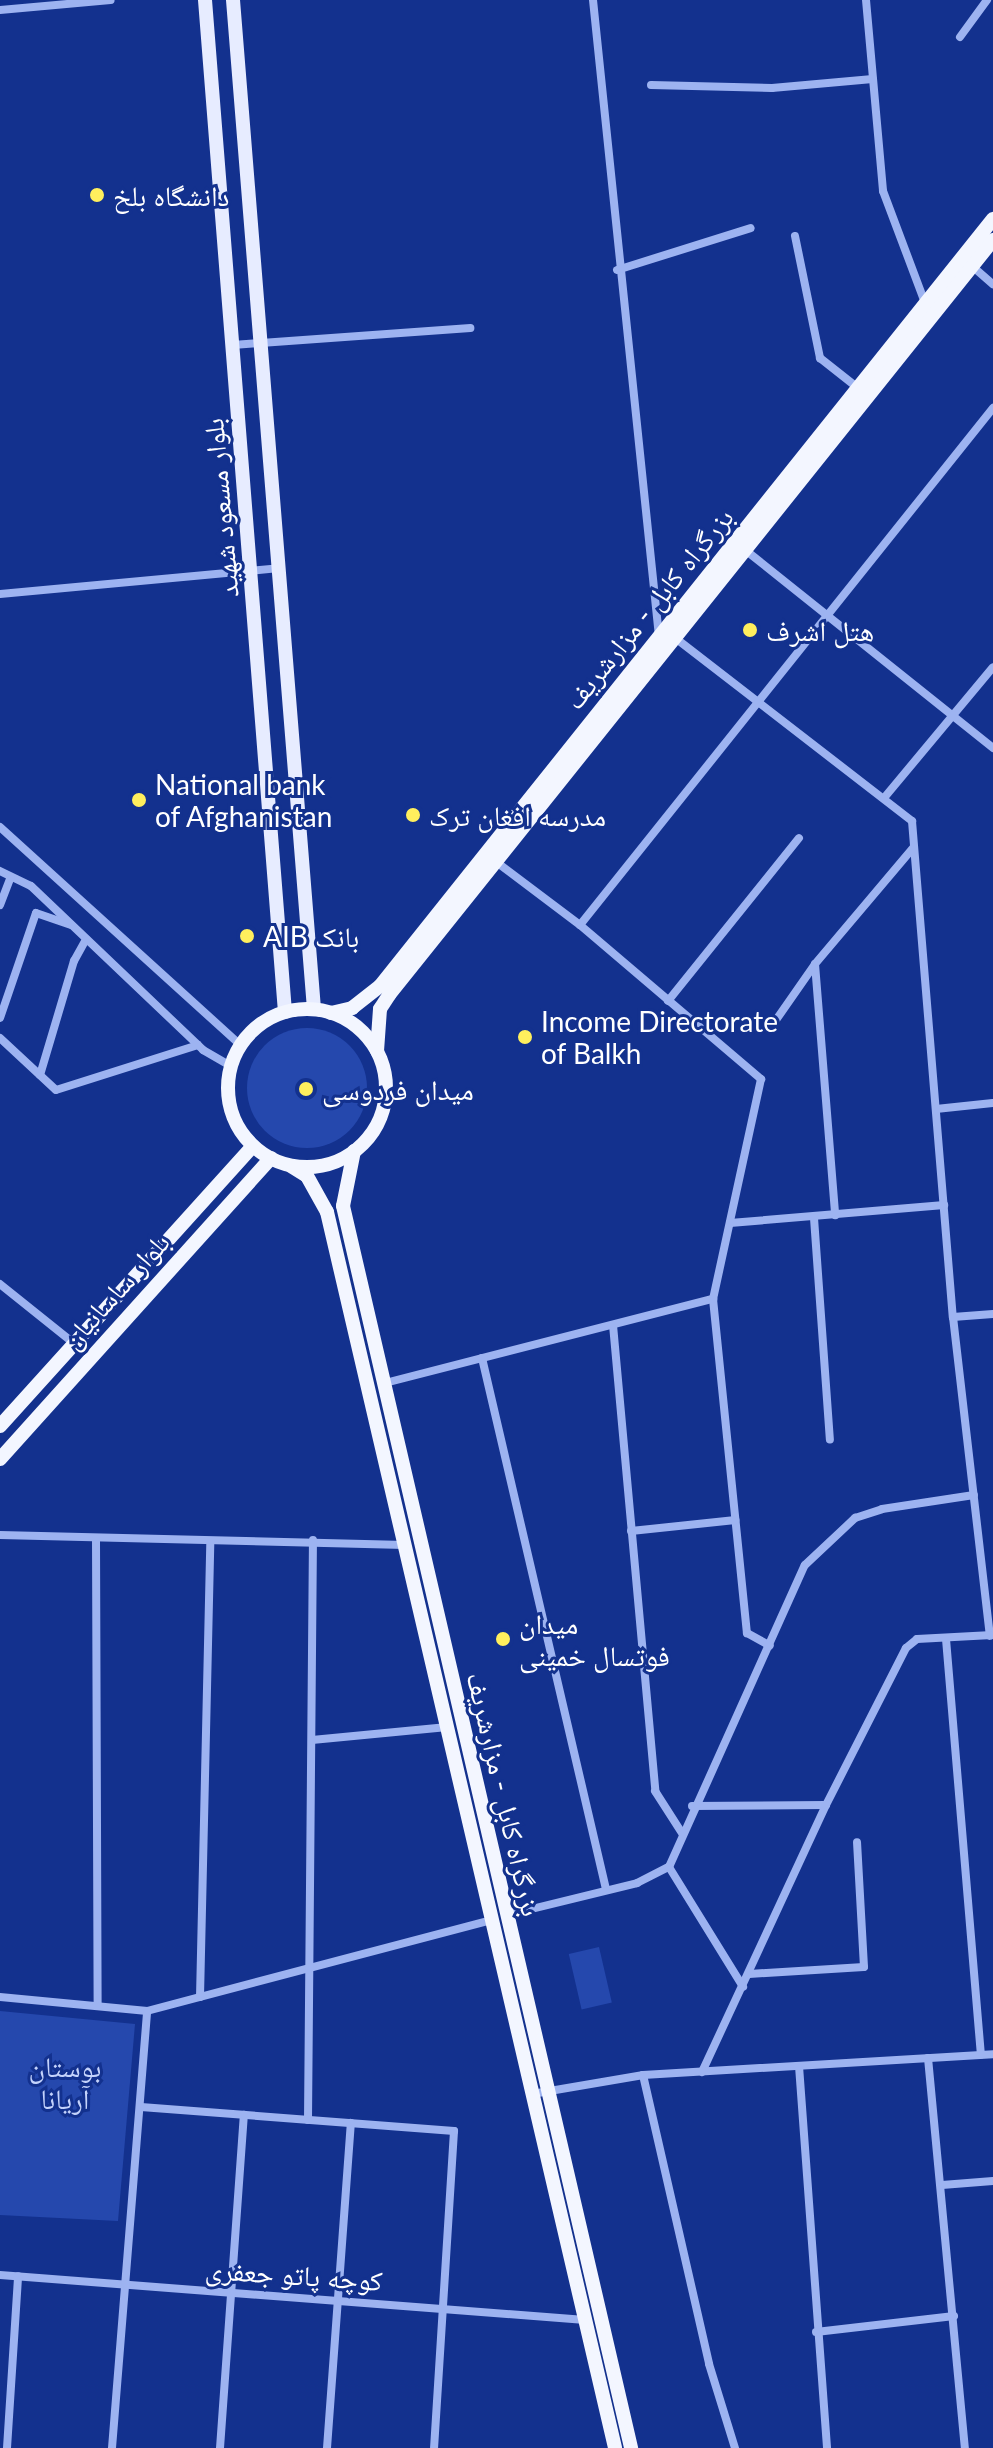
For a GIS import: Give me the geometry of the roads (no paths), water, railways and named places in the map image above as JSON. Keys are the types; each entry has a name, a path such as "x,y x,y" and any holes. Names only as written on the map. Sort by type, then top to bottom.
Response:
{"highway":[{"name":"بزرگراه کابل - مزارشریف","path":"331,1013 365,1001 495,861 858,388 993,219"},
{"name":"بزرگراه کابل - مزارشریف","path":"377,1051 380,1009 433,931 666,636 744,549 993,240"},
{"path":"314,1009 350,1021 377,1051 385,1094 370,1135 354,1151 335,1162 291,1166 253,1146 233,1117 231,1066 240,1045 259,1025 285,1012 314,1009"},
{"name":"بلوار ساسانیان","path":"0,1426 253,1146"},
{"name":"بزرگراه کابل - مزارشریف","path":"354,1151 343,1206 507,1915 539,2093 585,2320 615,2448"},
{"name":"بلوار ساسانیان","path":"0,1459 271,1158"},
{"name":"بزرگراه کابل - مزارشریف","path":"291,1166 307,1176 327,1212 491,1920 631,2448"}],"main road":[{"name":"بلوار مسعود شهید","path":"205,0 285,1012"},
{"name":"بلوار مسعود شهید","path":"233,0 314,1009"},
{"path":"213,103 242,102"}],"street":[{"path":"0,10 111,0"},
{"path":"593,0 617,270 666,636 912,821 953,1317 992,1635 917,1639 906,1648 826,1805 702,2072"},
{"path":"866,0 883,191 925,304"},
{"path":"960,37 987,0"},
{"path":"651,85 772,88 873,79"},
{"path":"617,270 751,228"},
{"path":"795,236 820,358 858,388"},
{"path":"972,266 993,284"},
{"path":"233,345 470,328"},
{"path":"580,925 993,408"},
{"path":"744,549 993,748"},
{"path":"0,594 280,568"},
{"path":"884,798 993,667"},
{"path":"0,827 240,1045"},
{"path":"668,1001 799,838"},
{"path":"776,1020 815,964 914,847"},
{"path":"495,861 580,925 761,1079 713,1299 747,1633 770,1646"},
{"path":"0,871 31,886 198,1045 231,1066"},
{"path":"0,905 11,877"},
{"path":"0,1018 36,913 72,925"},
{"path":"40,1075 74,961 86,939"},
{"path":"815,964 835,1215"},
{"path":"0,1038 56,1090 198,1045"},
{"path":"936,1109 993,1103"},
{"path":"730,1223 944,1205"},
{"path":"814,1218 830,1439"},
{"path":"0,1284 75,1344"},
{"path":"385,1383 713,1299"},
{"path":"953,1317 993,1314"},
{"path":"613,1325 655,1791 682,1833"},
{"path":"482,1358 606,1889"},
{"path":"507,1915 637,1883 669,1867 692,1806 737,1723 805,1565 855,1518 882,1509 974,1495"},
{"path":"631,1531 735,1520"},
{"path":"0,1535 210,1542 313,1540 405,1545"},
{"path":"96,1539 98,2006"},
{"path":"308,2120 313,1540"},
{"path":"200,1997 210,1542"},
{"path":"946,1639 981,2055"},
{"path":"312,1740 447,1727"},
{"path":"692,1806 826,1805"},
{"path":"749,1974 864,1967 857,1842"},
{"path":"669,1867 743,1987"},
{"path":"0,1997 147,2011 491,1920"},
{"path":"112,2448 147,2011"},
{"path":"539,2093 643,2075 993,2054"},
{"path":"928,2058 965,2448"},
{"path":"799,2066 816,2332 827,2448"},
{"path":"643,2075 709,2364 735,2448"},
{"path":"141,2107 454,2131 434,2448"},
{"path":"220,2448 244,2115"},
{"path":"327,2448 351,2123"},
{"path":"942,2185 993,2181"},
{"name":"کوچه پاتو جعفری","path":"0,2275 585,2320"},
{"path":"7,2448 18,2276"},
{"path":"816,2332 954,2316"}],"place":[{"name":"دانشگاه بلخ","path":"97,195"},
{"name":"هتل اشرف","path":"750,630"},
{"name":"National bank of Afghanistan","path":"139,800"},
{"name":"مدرسه افغان ترک","path":"413,815"},
{"name":"AIB بانک","path":"247,936"},
{"name":"Income Directorate of Balkh","path":"525,1037"},
{"name":"میدان فردوسی","path":"306,1089"},
{"name":"میدان فوتسال خمینی","path":"503,1639"}],"park label":[{"name":"بوستان آریانا","path":"65,2082"}]}
